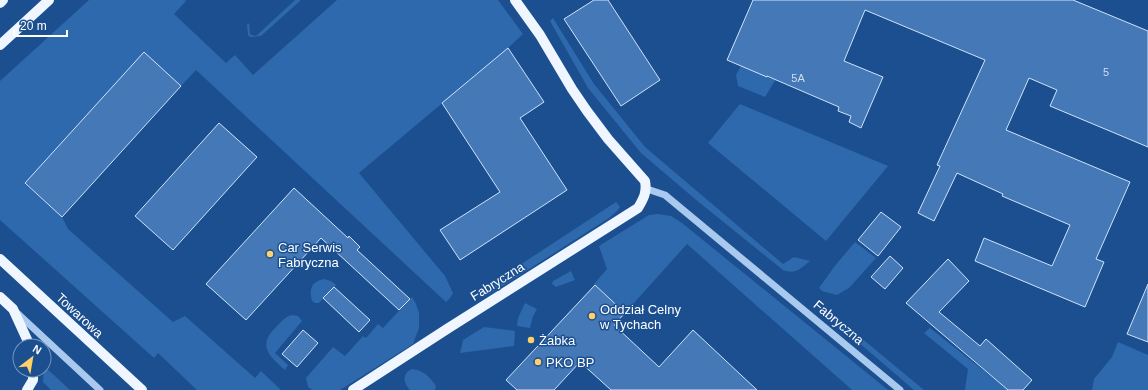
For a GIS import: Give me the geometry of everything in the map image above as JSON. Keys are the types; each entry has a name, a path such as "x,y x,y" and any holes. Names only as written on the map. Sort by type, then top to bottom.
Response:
{"main road":[{"path":"0,3 3,0"},
{"path":"0,45 49,0"},
{"path":"515,0 540,36 587,111 608,139 645,181 646,189"},
{"name":"Fabryczna","path":"353,390 446,329 638,208 644,199 646,189"},
{"name":"Towarowa","path":"0,259 142,390"},
{"path":"0,297 13,310 26,338"},
{"path":"27,390 33,378"}],"street":[{"name":"Fabryczna","path":"646,189 665,195 900,390"},
{"path":"13,310 100,390"}],"shaded area":[{"path":"89,0 185,0 186,1 174,14 226,63 235,55 253,75 337,0 498,0 523,34 359,173 445,276 453,293 450,298 446,302 196,70 181,86 144,53 25,184 62,217 68,229 173,322 185,316 255,378 261,371 281,390 197,390 158,353 154,358 0,220 0,81"},
{"path":"295,0 301,0 261,36 250,37 248,35 247,25 249,23 250,34 256,36"},
{"path":"553,18 594,84 645,147 783,264 794,257 810,261 795,271 791,272 783,270 641,153 588,88 550,21"},
{"path":"741,66 772,79 776,79 765,97 738,86 736,75"},
{"path":"740,104 888,166 826,241 708,143"},
{"path":"616,202 620,207 609,218 490,294 482,297 474,295"},
{"path":"658,214 671,216 682,223 888,390 852,390 687,244 625,313 594,284 607,269 599,246 649,215"},
{"path":"855,242 876,258 849,288 837,295 822,291 819,288"},
{"path":"571,271 575,280 556,287 552,284 553,281"},
{"path":"324,279 331,281 336,285 319,303 315,303 312,301 311,297 312,287 316,282"},
{"path":"412,297 419,313 419,328 413,344 340,390 312,390 308,387 306,378 333,347 345,356 363,336 366,338 378,324 383,328"},
{"path":"525,303 537,309 533,316 530,328 517,326 518,318"},
{"path":"825,310 830,312 924,390 914,390 822,311"},
{"path":"292,315 298,316 302,321 275,353 288,365 285,370 267,350 266,344 271,333 284,319"},
{"path":"484,327 515,331 514,346 460,353 463,340"},
{"path":"930,328 1008,390 965,390 968,369 924,333"},
{"path":"1118,342 1148,355 1148,390 1092,390 1094,379 1112,357"},
{"path":"412,369 423,372 429,377 436,386 435,390 410,390 406,384 405,376 406,373"},
{"path":"52,373 70,390 51,390 43,382 43,378 52,378"}],"building":[{"path":"594,0 608,0 660,80 621,106 564,19"},
{"path":"753,0 1073,0 1148,31 1148,147 1050,106 1057,90 1029,78 1006,130 1130,182 1096,259 1104,262 1085,307 975,261 984,238 1052,266 1070,225 1002,196 1003,194 957,173 934,221 918,213 940,166 937,165 985,60 865,10 844,61 883,77 861,128 849,122 851,116 838,111 839,107 727,60"},
{"path":"508,48 544,102 520,118 567,190 460,260 440,230 500,192 442,103"},
{"path":"144,52 181,86 62,217 25,183"},
{"path":"219,123 257,157 173,250 135,216"},
{"name":"Car Serwis Fabryczna","path":"294,188 348,238 349,236 360,247 357,250 410,299 399,310 321,238 246,320 206,284"},
{"path":"881,212 901,227 878,256 858,240"},
{"path":"890,256 903,268 885,289 871,277"},
{"path":"948,259 969,281 939,312 980,346 986,339 1032,380 1023,390 1008,390 906,303"},
{"path":"1148,284 1148,342 1127,334"},
{"path":"595,285 625,313 614,325 659,367 693,330 757,390 611,390 580,362 554,390 517,390 506,380"},
{"path":"334,287 370,320 359,332 323,298"},
{"path":"303,330 318,343 297,367 282,354"}],"place":[{"name":"Car Serwis Fabryczna","path":"270,254"},
{"name":"Oddział Celny w Tychach","path":"592,316"},
{"name":"Żabka","path":"531,340"},
{"name":"PKO BP","path":"538,362"}]}
